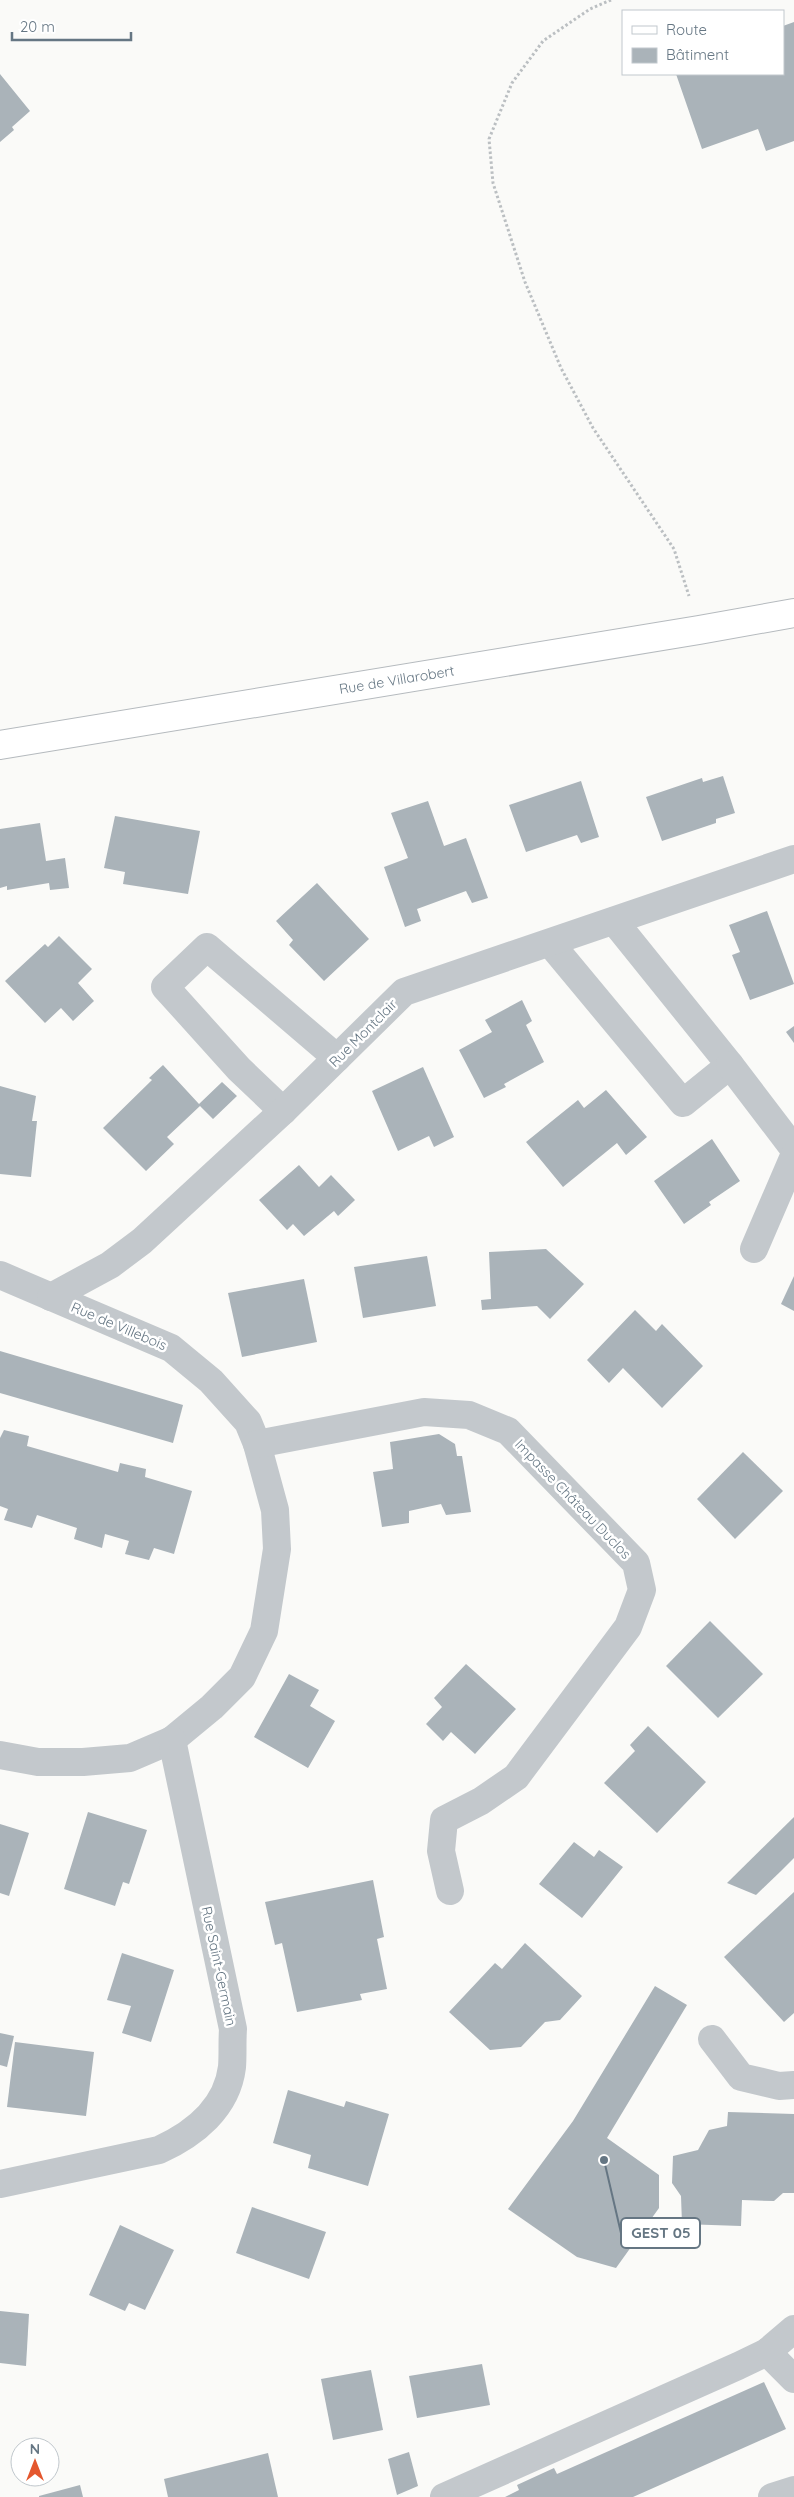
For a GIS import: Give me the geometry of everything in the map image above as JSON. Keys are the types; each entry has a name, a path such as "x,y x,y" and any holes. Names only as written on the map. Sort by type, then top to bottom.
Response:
{"main road":[{"name":"Rue de Villarobert","path":"0,746 794,613"}],"street":[{"name":"Rue Montclair","path":"51,1296 110,1265 142,1241 283,1111 404,992 794,859"},
{"path":"614,921 730,1065 794,1149"},
{"path":"550,943 683,1103 730,1065"},
{"path":"283,1111 239,1068 166,987 207,947 338,1058"},
{"path":"754,1249 794,1156"},
{"name":"Rue de Villebois","path":"0,1275 171,1348 211,1381 248,1422 257,1444 275,1510 277,1549 264,1631 242,1677 212,1708 172,1740 130,1758 83,1762 38,1762 0,1755"},
{"name":"Impasse Château Duclos","path":"257,1444 424,1412 469,1414 508,1431 636,1563 642,1590 628,1627 516,1777 480,1801 444,1820 441,1851 450,1891"},
{"name":"Rue Saint-Germain","path":"0,2184 159,2150 181,2140 208,2119 225,2092 232,2068 233,2029 172,1740"},
{"path":"712,2039 741,2077 780,2086 794,2085"},
{"path":"444,2497 767,2352 794,2329"},
{"path":"767,2352 794,2379"},
{"path":"772,2497 794,2490"}],"path":[{"path":"611,0 590,9 543,41 512,83 489,139 493,183 525,282 561,368 593,428 674,549 699,630"}],"building":[{"path":"794,22 794,141 766,151 758,129 702,149 676,75 784,75 784,26"},
{"path":"0,74 30,111 12,127 14,130 0,142"},
{"path":"723,776 735,813 716,819 716,823 662,841 646,797 702,778 703,782"},
{"path":"581,781 599,837 581,843 577,835 526,852 509,805"},
{"path":"428,801 444,846 466,838 488,898 472,903 466,891 417,909 421,921 405,927 384,867 408,858 391,813"},
{"path":"115,816 200,831 188,894 123,884 125,872 104,868"},
{"path":"40,823 46,861 65,858 69,888 50,890 49,883 7,890 7,886 0,888 0,829"},
{"path":"317,883 369,939 324,981 289,945 293,940 276,921"},
{"path":"767,911 794,984 750,1000 732,955 740,952 729,925"},
{"path":"59,936 92,969 78,983 94,1001 73,1021 61,1008 45,1023 5,981 45,944 48,947"},
{"path":"522,1000 532,1021 526,1025 544,1062 504,1084 506,1087 484,1098 459,1050 492,1032 485,1020"},
{"path":"794,1026 794,1043 786,1032"},
{"path":"163,1065 199,1104 222,1082 237,1096 213,1119 200,1106 167,1137 174,1144 146,1171 103,1128 152,1080 149,1078"},
{"path":"423,1067 454,1137 434,1147 429,1136 398,1151 372,1091"},
{"path":"0,1086 36,1096 32,1121 37,1121 31,1177 0,1174"},
{"path":"606,1090 647,1137 626,1155 617,1143 563,1187 526,1142 578,1100 584,1108"},
{"path":"712,1139 740,1181 709,1202 711,1205 684,1224 654,1181"},
{"path":"299,1165 319,1187 331,1175 355,1200 338,1216 334,1211 304,1236 293,1224 287,1230 259,1200"},
{"path":"546,1249 584,1284 550,1319 537,1306 482,1310 481,1300 491,1299 489,1252"},
{"path":"427,1256 436,1306 363,1318 354,1267"},
{"path":"794,1276 794,1311 781,1304"},
{"path":"304,1279 317,1342 242,1357 228,1293"},
{"path":"635,1310 656,1331 662,1324 703,1366 662,1408 623,1368 609,1383 587,1360"},
{"path":"0,1351 183,1405 173,1443 0,1393"},
{"path":"4,1430 29,1436 27,1446 118,1472 120,1463 146,1469 145,1477 192,1491 174,1554 154,1548 149,1560 125,1554 129,1541 105,1534 102,1548 74,1539 77,1528 37,1515 32,1528 4,1520 8,1509 0,1506 0,1438"},
{"path":"439,1434 455,1444 457,1456 462,1456 471,1512 446,1515 441,1504 409,1511 409,1523 382,1527 373,1472 393,1469 390,1442"},
{"path":"743,1452 783,1491 735,1539 697,1499"},
{"path":"710,1621 763,1674 718,1718 666,1666"},
{"path":"466,1664 516,1709 475,1754 451,1732 443,1741 426,1724 442,1707 434,1698"},
{"path":"289,1674 319,1690 310,1706 335,1721 308,1768 254,1737"},
{"path":"648,1726 706,1782 657,1833 604,1783 635,1751 630,1745"},
{"path":"88,1812 147,1830 129,1884 123,1882 115,1906 64,1889"},
{"path":"794,1817 794,1858 781,1871 756,1895 727,1883"},
{"path":"0,1824 29,1833 9,1896 0,1893"},
{"path":"574,1842 594,1857 599,1850 623,1867 582,1918 539,1884"},
{"path":"373,1880 384,1937 377,1939 387,1989 360,1994 362,2000 297,2012 282,1943 275,1945 265,1902"},
{"path":"794,1892 794,2013 784,2022 724,1957"},
{"path":"525,1943 582,1996 560,2020 545,2022 521,2047 490,2050 449,2012 495,1963 502,1969"},
{"path":"122,1953 174,1970 151,2042 122,2033 131,2006 107,2000"},
{"path":"655,1986 687,2005 607,2138 659,2175 659,2208 616,2268 577,2257 508,2209 573,2121"},
{"path":"0,2033 14,2036 7,2067 0,2065"},
{"path":"15,2042 94,2052 86,2116 7,2107"},
{"path":"288,2090 344,2107 346,2101 389,2114 368,2186 308,2168 311,2155 273,2143"},
{"path":"728,2112 794,2114 794,2193 783,2193 774,2201 742,2200 741,2226 682,2224 681,2196 672,2183 673,2156 698,2150 709,2130 727,2126"},
{"path":"252,2207 326,2232 309,2279 236,2253"},
{"path":"120,2225 174,2250 145,2310 129,2303 125,2311 89,2295"},
{"path":"0,2311 29,2314 26,2366 0,2363"},
{"path":"482,2364 490,2405 417,2418 409,2376"},
{"path":"371,2370 383,2430 333,2440 321,2379"},
{"path":"764,2382 786,2429 633,2497 505,2497 519,2490 517,2485 554,2468 557,2474"},
{"path":"409,2452 418,2486 397,2495 388,2459"},
{"path":"268,2453 278,2497 168,2497 164,2479"},
{"path":"80,2485 83,2497 39,2497 39,2496"}],"place":[{"name":"GEST 05","path":"604,2160"}]}
